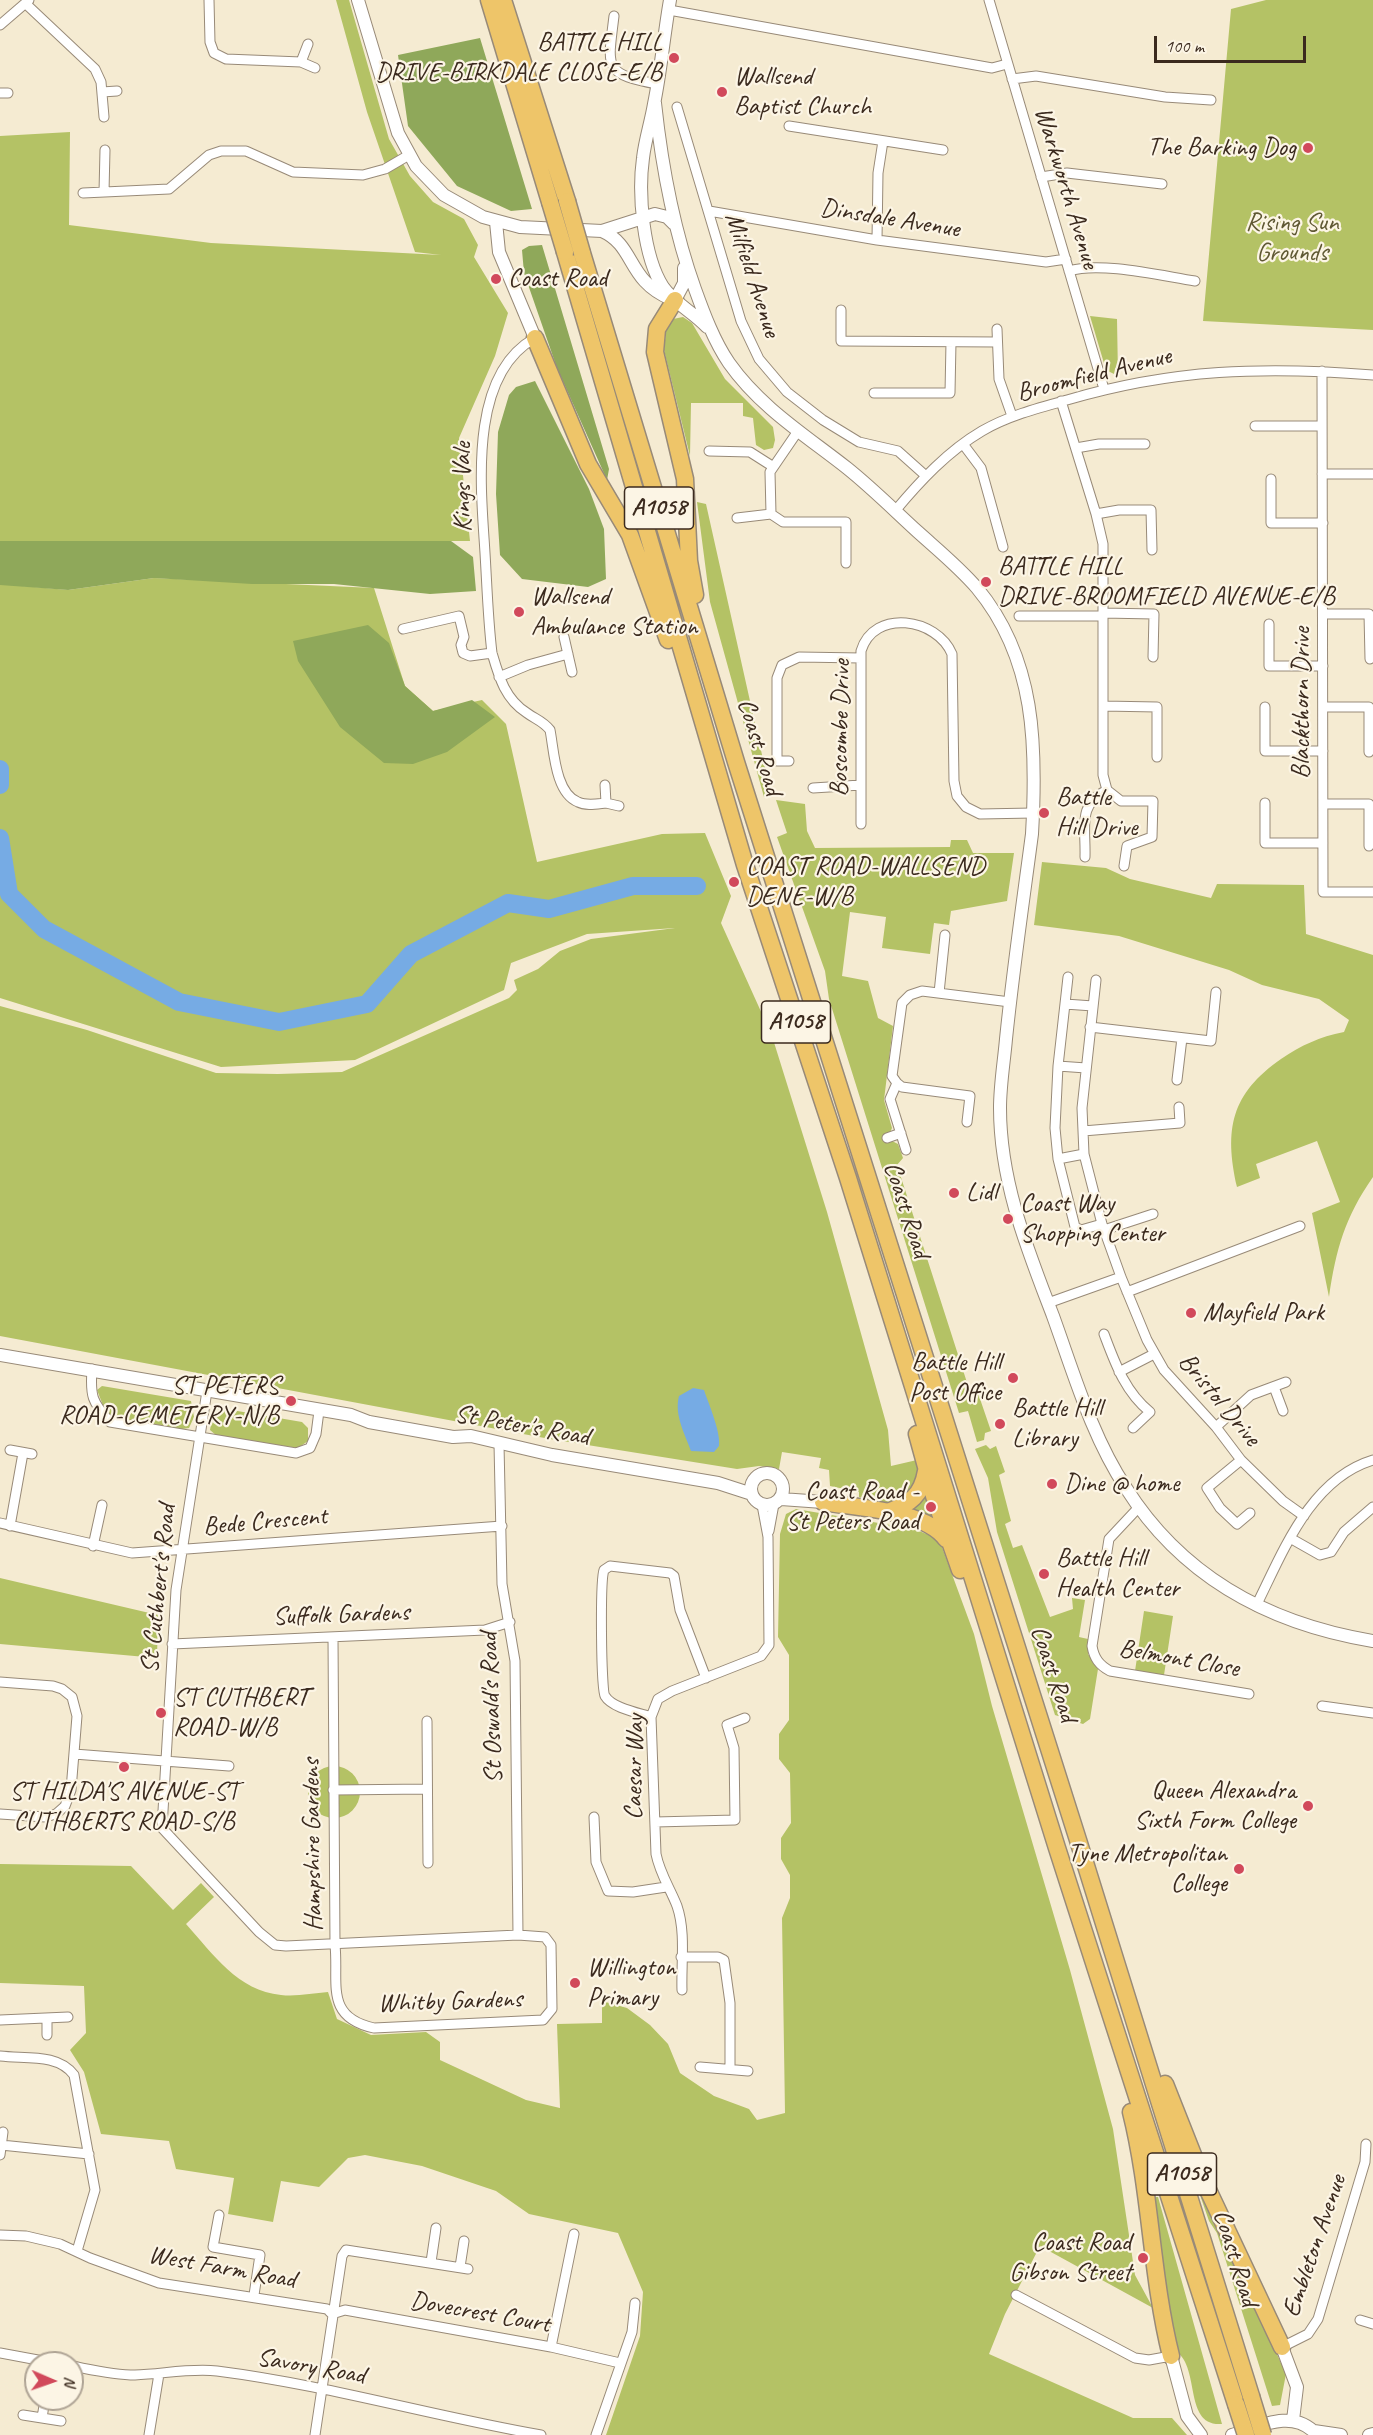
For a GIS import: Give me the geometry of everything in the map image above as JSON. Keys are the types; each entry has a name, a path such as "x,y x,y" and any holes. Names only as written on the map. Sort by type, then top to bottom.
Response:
{"highway":[{"name":"Coast Road","path":"489,0 558,202 582,253 736,762 1113,1952 1263,2435"},
{"name":"Coast Road","path":"503,0 558,202 565,252 745,865 848,1178 1057,1848 1246,2435"},
{"path":"675,300 657,329 655,352 685,479 689,561 695,593 736,762"},
{"path":"535,338 588,464 626,526 637,552 745,865"},
{"path":"848,1178 926,1471 949,1543 1057,1848"},
{"path":"888,1512 916,1497 923,1486 926,1471"},
{"path":"816,1501 888,1512 931,1525 949,1543"},
{"path":"1113,1952 1201,2175 1282,2347"},
{"path":"1095,1967 1143,2158 1157,2288 1171,2356"}],"street":[{"path":"209,0 210,42 214,53 226,59 302,62 315,68"},
{"path":"358,0 393,119 409,155 425,177 444,195 470,212 496,222 520,227 602,231 643,216 665,216 674,224"},
{"name":"Warkworth Avenue","path":"989,0 1104,389"},
{"path":"0,25 28,2 95,69 101,82 104,117"},
{"path":"675,300 664,288 654,268 643,216 642,160 655,103 669,5 992,68 1007,64"},
{"path":"614,16 609,53 615,70 623,77 657,84"},
{"path":"302,62 308,44"},
{"path":"1012,79 1036,76 1166,97 1211,100"},
{"path":"102,92 117,91"},
{"path":"655,103 664,180 679,242 713,335 728,361 752,390 798,431 855,474 971,581 995,612 1008,636 1025,681 1031,707 1034,740 1033,813 1000,1107 1005,1169 1020,1230 1103,1447 1126,1489 1139,1507 1184,1559 1202,1574 1256,1606 1318,1629 1373,1641"},
{"name":"Milfield Avenue","path":"677,107 743,327 751,345 771,375 792,396 823,420 859,442 898,451 927,476"},
{"path":"789,126 943,150"},
{"path":"877,240 878,173 883,141"},
{"path":"104,192 105,150"},
{"path":"83,193 169,189 209,155 221,151 246,151 293,172 355,175 379,172 409,155"},
{"path":"1041,177 1067,173 1162,184"},
{"name":"Dinsdale Avenue","path":"709,211 877,240 1046,262 1066,259"},
{"path":"496,222 499,252 535,338"},
{"path":"602,231 621,244 645,284 690,309 713,335"},
{"path":"675,300 685,278 679,242"},
{"path":"1070,271 1100,268 1195,281"},
{"path":"841,310 841,341 997,342"},
{"path":"997,329 999,379 1012,416"},
{"name":"Kings Vale","path":"535,338 512,356 500,377 483,434 481,501 492,653 499,677 513,704 546,724 565,791 576,802 587,805 606,803 619,806"},
{"path":"874,393 950,393 951,342"},
{"name":"Broomfield Avenue","path":"895,511 927,476 963,444 1012,416 1060,401 1104,389 1182,374 1322,371 1373,375"},
{"name":"Blackthorn Drive","path":"1322,371 1323,892 1373,891"},
{"path":"1060,401 1096,514 1104,557 1103,775 1107,790 1121,801 1153,801 1152,837 1127,846 1124,866"},
{"path":"1255,426 1322,426"},
{"path":"771,514 769,478 772,466 798,431"},
{"path":"963,444 981,468 1003,548"},
{"path":"1076,448 1099,444 1145,444"},
{"path":"709,451 750,452 772,466"},
{"path":"1322,474 1373,474"},
{"path":"1271,479 1271,523 1323,523"},
{"path":"1096,514 1119,510 1151,510 1152,550"},
{"path":"846,511 846,563"},
{"path":"737,518 771,514 783,522 846,522"},
{"path":"1019,616 1154,614 1153,657"},
{"path":"1323,614 1369,614 1370,659"},
{"path":"403,629 459,616 464,637 461,645 463,654 470,656 492,653"},
{"path":"1269,624 1269,666 1323,666"},
{"name":"Boscombe Drive","path":"861,824 861,658 866,639 881,627 918,625 936,632 949,648 953,662 954,781 957,796 966,807 980,814 1033,813"},
{"path":"564,637 572,672"},
{"path":"499,677 528,664 568,654"},
{"path":"789,761 777,761 777,678 782,665 799,657 861,658"},
{"path":"1103,706 1157,707 1156,757"},
{"path":"1265,707 1265,751 1323,751"},
{"path":"1323,707 1369,707 1369,752"},
{"path":"605,785 606,803"},
{"path":"813,788 861,785"},
{"path":"1085,857 1087,804 1094,796 1107,790"},
{"path":"1264,802 1265,843 1323,843"},
{"path":"1323,804 1369,804 1369,846"},
{"path":"939,993 945,935"},
{"path":"1068,976 1058,1066 1055,1128 1058,1159 1075,1227 1081,1230 1103,1227 1152,1214"},
{"name":"Bristol Drive","path":"1096,980 1086,1068 1084,1154 1103,1227 1121,1277 1154,1354 1164,1370 1216,1427 1241,1460 1283,1501 1304,1516"},
{"path":"967,1122 970,1096 902,1087 892,1076 902,1003 910,995 922,991 1010,1002"},
{"path":"1090,1027 1210,1041 1216,992"},
{"path":"1065,1004 1093,1006"},
{"path":"1177,1080 1182,1038"},
{"path":"1058,1066 1086,1068"},
{"path":"897,1083 890,1099 906,1150"},
{"path":"1083,1131 1180,1123 1179,1107"},
{"path":"887,1138 901,1133"},
{"path":"1058,1159 1084,1154"},
{"path":"1127,1292 1300,1226"},
{"path":"1048,1303 1121,1277"},
{"path":"1104,1334 1119,1372 1135,1400 1150,1412 1133,1428"},
{"path":"1119,1372 1154,1354"},
{"name":"St Peter's Road","path":"0,1355 351,1415 369,1422 453,1437 471,1436 499,1444 752,1488 775,1499 816,1501"},
{"path":"92,1369 90,1393 97,1407 110,1422 199,1435 296,1453 310,1448 316,1434 319,1411"},
{"path":"1216,1427 1251,1395 1286,1382"},
{"path":"1274,1387 1283,1411"},
{"name":"St Cuthbert's Road","path":"207,1391 180,1550 172,1644 162,1828 275,1945 334,1945 518,1935 545,1937"},
{"name":"St Oswald's Road","path":"499,1444 502,1584 515,1661 518,1935"},
{"path":"10,1450 28,1454 10,1526"},
{"path":"1241,1460 1207,1488 1220,1508 1237,1524 1250,1513"},
{"path":"1256,1606 1290,1538 1304,1516 1338,1479 1373,1460"},
{"name":"St Peter's Road","path":"752,1488 759,1475 770,1473 779,1478 775,1499"},
{"name":"Caesar Way","path":"682,1990 680,1918 666,1887 656,1854 651,1718 658,1699 761,1656 768,1645 768,1537 775,1499"},
{"path":"93,1546 102,1505"},
{"name":"Belmont Close","path":"1139,1507 1109,1539 1092,1646 1094,1655 1101,1666 1110,1671 1249,1694"},
{"path":"1290,1538 1320,1555 1331,1552 1344,1532 1373,1507"},
{"name":"Bede Crescent","path":"0,1523 93,1546 132,1553 501,1526"},
{"path":"651,1718 609,1700 603,1691 604,1660 600,1628 604,1570 610,1566 670,1573 674,1576 680,1610 706,1678"},
{"name":"Suffolk Gardens","path":"172,1644 485,1630 510,1622"},
{"name":"Hampshire Gardens","path":"333,1636 334,1945"},
{"path":"0,1683 52,1686 72,1698 77,1716 69,1798 56,1814 45,1817 0,1814"},
{"path":"1322,1706 1373,1713"},
{"path":"655,1822 735,1820 734,1749 727,1725 745,1718"},
{"path":"426,1721 428,1863"},
{"path":"74,1754 229,1766"},
{"path":"333,1790 427,1789"},
{"path":"594,1817 597,1862 608,1891 633,1892 666,1887"},
{"name":"Whitby Gardens","path":"334,1945 337,2000 345,2015 359,2025 374,2028 543,2020 552,2008 551,1945 545,1937"},
{"path":"681,1957 718,1957 724,1960 730,2004 730,2068"},
{"path":"0,2020 68,2017"},
{"path":"47,2018 47,2035"},
{"path":"0,2056 57,2061 68,2066 74,2075 94,2190 77,2251"},
{"path":"700,2067 748,2071"},
{"path":"3,2132 1,2150 89,2154"},
{"name":"Embleton Avenue","path":"1282,2347 1308,2334 1315,2326 1365,2162 1366,2144"},
{"path":"219,2215 213,2247 260,2255 254,2295"},
{"path":"431,2262 436,2228"},
{"name":"West Farm Road","path":"0,2235 26,2236 77,2251 159,2283 254,2295 327,2309 332,2314"},
{"path":"551,2347 574,2235"},
{"path":"315,2435 332,2314 342,2256 346,2250 464,2268 464,2241"},
{"path":"1016,2295 1135,2358 1149,2360 1171,2356 1187,2416 1201,2435"},
{"path":"596,2435 632,2332 635,2303"},
{"name":"Dovecrest Court","path":"332,2314 345,2310 551,2347 620,2363"},
{"path":"1360,2320 1373,2324"},
{"path":"1282,2347 1297,2387 1293,2420"},
{"path":"0,2353 24,2358"},
{"name":"Savory Road","path":"84,2368 111,2374 159,2374 186,2370 215,2371 321,2387 486,2430 541,2435"},
{"path":"149,2435 159,2374"},
{"path":"42,2418 43,2411"},
{"path":"22,2415 61,2421"},
{"path":"1232,2435 1269,2423 1293,2420 1316,2433 1341,2435"}],"green space":[{"path":"336,0 349,0 389,139 410,176 433,202 464,219 478,245 474,257 508,313 495,356 459,438 470,541 0,541 0,136 70,132 69,225 211,243 441,255 415,252 367,112"},
{"name":"Rising Sun Grounds","path":"1266,0 1373,0 1373,330 1203,321 1231,9"},
{"path":"480,38 532,209 511,211 457,186 408,126 398,55"},
{"path":"542,245 609,469 607,480 557,368 524,273 522,250 529,246"},
{"path":"1090,316 1117,319 1118,376 1106,370"},
{"path":"683,317 692,323 725,379 773,427 775,440 773,448 764,450 756,445 753,418 743,416 743,403 691,403 690,456 664,350 666,331 673,319"},
{"path":"535,381 589,489 604,529 606,579 588,587 522,579 500,555 496,494 498,432 509,395 516,387"},
{"path":"697,502 706,504 771,795 764,797 710,602"},
{"path":"0,541 451,541 473,557 476,591 430,594 334,584 252,584 154,578 68,590 0,585"},
{"path":"154,578 374,588 405,686 433,711 482,700 506,724 537,862 662,834 705,833 731,896 721,923 772,1036 827,1212 888,1430 891,1466 917,1460 919,1477 913,1491 895,1505 859,1497 859,1492 830,1486 829,1470 819,1468 821,1458 782,1452 779,1469 759,1466 737,1469 550,1439 0,1336 0,1006 87,1030 216,1073 342,1072 509,998 517,990 514,980 538,969 560,951 591,939 675,928 587,934 511,963 504,990 355,1060 221,1067 0,998 0,584 68,590"},
{"path":"368,625 389,643 405,686 433,711 472,700 495,717 447,752 413,764 384,763 340,727 298,661 293,641"},
{"path":"776,800 805,804 807,831 815,848 950,847 951,840 967,840 973,853 1014,853 1007,901 951,911 949,925 934,923 930,954 882,948 886,917 850,912 842,976 868,981 878,1018 893,1026 884,1100 892,1128 886,1142 892,1141 898,1144 903,1158 897,1165 971,1395 978,1393 991,1431 985,1433 984,1440 977,1442 968,1411 959,1413 829,999 825,971 777,837 787,833"},
{"path":"1042,862 1106,868 1130,879 1211,898 1217,884 1304,885 1306,934 1373,955 1373,1177 1355,1206 1343,1234 1329,1297 1312,1213 1340,1202 1317,1141 1256,1164 1260,1178 1237,1187 1231,1147 1232,1130 1235,1114 1242,1100 1264,1072 1304,1046 1327,1036 1344,1032 1349,1020 1319,999 1262,985 1229,970 1119,936 1034,925"},
{"path":"102,1386 191,1401 194,1417 189,1428 182,1429 112,1417 104,1408 97,1390"},
{"path":"214,1407 302,1422 308,1428 308,1441 298,1448 217,1436 210,1430"},
{"path":"986,1445 990,1449 996,1446 1005,1472 999,1475 1011,1521 1005,1524 1013,1548 1022,1545 1050,1617 1073,1609 1072,1598 1085,1600 1079,1637 1088,1639 1088,1654 1098,1669 1090,1719 1083,1724 1055,1715 997,1532 988,1478 975,1449"},
{"path":"925,1494 937,1520 905,1513"},
{"path":"796,1509 914,1529 939,1539 974,1634 992,1706 1070,1970 1113,2129 1135,2275 1153,2308 1040,2246 1005,2314 989,2354 1133,2418 1172,2418 1187,2435 606,2435 640,2336 643,2292 618,2233 529,2214 496,2191 422,2166 365,2155 348,2158 319,2187 281,2181 273,2222 228,2214 234,2178 176,2169 169,2141 101,2134 84,2072 70,2050 86,2033 84,1986 0,1983 0,1864 131,1866 173,1910 201,1883 214,1897 186,1924 217,1959 239,1979 266,1992 299,1995 328,1992 337,2019 371,2035 426,2032 440,2042 440,2060 526,2100 560,2108 557,2024 602,2023 602,2001 627,2008 650,2025 668,2044 680,2073 714,2096 749,2109 757,2120 785,2113 782,1918 790,1898 790,1875 781,1859 781,1838 791,1823 790,1773 779,1759 779,1734 789,1720 789,1655 778,1637 780,1534 786,1514"},
{"path":"0,1578 158,1615 157,1658 0,1644"},
{"path":"1144,1611 1173,1616 1164,1675 1135,1671"},
{"path":"334,1766 344,1768 352,1774 358,1782 360,1792 358,1802 352,1810 344,1816 334,1818 324,1816 316,1810 310,1802 308,1792 310,1782 316,1774 324,1768"},
{"path":"1200,2195 1204,2195 1286,2374 1280,2405 1272,2406 1217,2233 1209,2221"},
{"path":"1153,2197 1158,2197 1222,2424 1210,2422 1202,2416 1197,2406 1188,2368 1174,2350"}],"water":[{"path":"693,1388 704,1390 714,1418 719,1446 714,1452 691,1451 681,1424 678,1410 679,1396"}],"waterway":[{"path":"0,769 0,785"},
{"path":"0,838 9,894 44,929 179,1002 279,1022 367,1004 411,954 508,903 549,909 633,886 697,886"}],"place":[{"name":"BATTLE HILL DRIVE-BIRKDALE CLOSE-E/B","path":"674,58"},
{"name":"Wallsend Baptist Church","path":"722,92"},
{"name":"The Barking Dog","path":"1308,148"},
{"name":"Coast Road","path":"496,279"},
{"name":"BATTLE HILL DRIVE-BROOMFIELD AVENUE-E/B","path":"986,582"},
{"name":"Wallsend Ambulance Station","path":"519,612"},
{"name":"Battle Hill Drive","path":"1044,813"},
{"name":"COAST ROAD-WALLSEND DENE-W/B","path":"734,882"},
{"name":"Lidl","path":"954,1193"},
{"name":"Coast Way Shopping Center","path":"1008,1219"},
{"name":"Mayfield Park","path":"1191,1313"},
{"name":"Battle Hill Post Office","path":"1013,1378"},
{"name":"ST PETERS ROAD-CEMETERY-N/B","path":"291,1401"},
{"name":"Battle Hill Library","path":"1000,1424"},
{"name":"Dine @ home","path":"1052,1484"},
{"name":"Coast Road - St Peters Road","path":"931,1507"},
{"name":"Battle Hill Health Center","path":"1044,1574"},
{"name":"ST CUTHBERT ROAD-W/B","path":"161,1713"},
{"name":"ST HILDA'S AVENUE-ST CUTHBERTS ROAD-S/B","path":"124,1767"},
{"name":"Queen Alexandra Sixth Form College","path":"1308,1806"},
{"name":"Tyne Metropolitan College","path":"1239,1869"},
{"name":"Willington Primary","path":"575,1983"},
{"name":"Coast Road Gibson Street","path":"1143,2258"}]}
